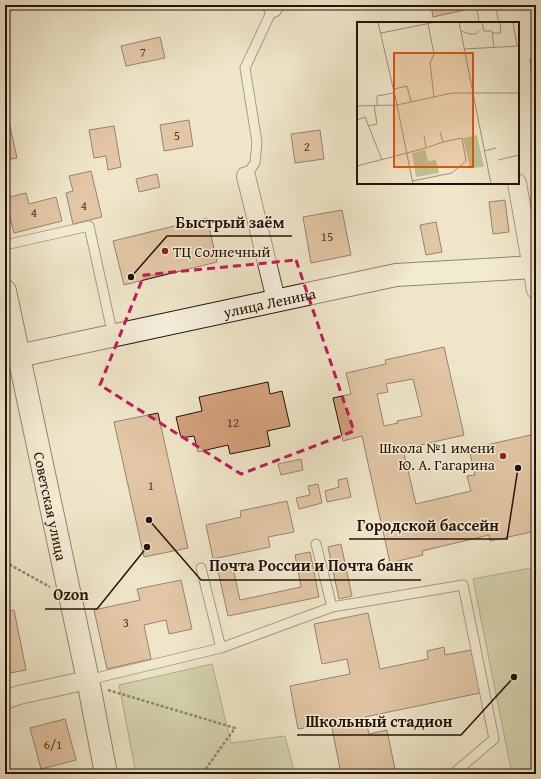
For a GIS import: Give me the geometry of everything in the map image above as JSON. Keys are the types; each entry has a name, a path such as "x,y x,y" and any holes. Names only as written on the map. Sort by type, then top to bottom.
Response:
{"main road":[{"name":"улица Ленина","path":"12,356 113,336 396,275 534,267"},
{"name":"Советская улица","path":"5,291 12,356 88,680 106,774"}],"street":[{"path":"486,5 489,22"},
{"path":"246,176 276,300"},
{"path":"517,184 534,267 536,290"},
{"path":"5,700 19,695 88,680"}],"lane":[{"path":"246,176 255,163 257,142 245,68 273,6"},
{"path":"5,245 89,226 113,336"},
{"path":"316,544 332,607"},
{"path":"201,568 221,648"},
{"path":"88,680 221,648 332,607 463,584 494,739 453,774"}],"path":[{"path":"5,562 56,590"},
{"path":"107,690 235,728 202,774"}],"highlighted area":[{"path":"296,260 354,431 241,474 100,385 144,275"}],"green space":[{"path":"536,567 536,774 512,774 473,579"},
{"path":"212,664 231,743 285,736 295,774 136,774 119,685"}],"building":[{"path":"431,5 468,5 469,9 433,17"},
{"path":"160,37 165,58 126,66 121,46"},
{"path":"536,58 536,84 533,84 530,59"},
{"path":"8,117 17,158 5,160 5,118"},
{"path":"189,120 193,146 164,151 160,125"},
{"path":"114,126 121,167 108,170 106,156 94,158 89,130"},
{"path":"320,130 324,159 295,163 291,134"},
{"path":"91,171 102,217 73,224 66,193 73,191 69,176"},
{"path":"157,174 160,187 139,192 136,179"},
{"path":"26,193 29,204 56,197 62,221 14,233 5,198"},
{"path":"505,200 509,232 493,234 489,202"},
{"path":"342,210 351,255 311,263 303,217"},
{"name":"ТЦ Солнечный","path":"207,218 217,262 124,285 113,241"},
{"path":"436,222 442,252 426,255 420,225"},
{"name":"Школа №1 имени Ю. А. Гагарина","path":"444,347 464,435 403,449 416,504 471,491 467,476 475,475 469,449 535,434 536,462 534,462 536,470 536,531 490,541 489,535 422,551 423,555 390,563 362,436 343,441 333,398 351,394 346,373 386,364 385,360","holes":["413,379 422,416 397,421 398,423 384,426 377,394 388,392 386,384"]},
{"path":"268,382 270,394 282,391 290,426 267,431 270,446 230,454 228,445 198,452 194,436 181,438 176,417 202,411 199,397"},
{"path":"158,413 188,548 144,557 114,422"},
{"path":"301,459 303,470 281,475 278,464"},
{"path":"347,478 351,497 327,502 325,491 339,487 338,480"},
{"path":"318,484 322,503 299,509 296,498 310,495 308,486"},
{"path":"287,501 294,532 268,537 270,547 213,559 206,525 241,517 240,511"},
{"path":"341,544 352,596 339,599 328,547"},
{"path":"310,552 319,597 228,616 218,571 233,568 240,600 301,587 295,555"},
{"path":"181,580 192,629 169,634 166,620 144,625 151,659 107,669 94,610 140,600 137,589"},
{"path":"14,610 26,670 5,674 5,612"},
{"path":"368,613 380,669 428,659 427,651 444,647 445,655 471,650 480,693 365,717 369,734 387,730 396,774 341,774 331,723 298,729 290,686 350,674 347,659 322,664 314,624"},
{"path":"65,719 76,760 41,769 30,728"}],"place":[{"name":"ТЦ Солнечный","path":"165,251"},
{"name":"Быстрый заём","path":"131,277"},
{"name":"Школа №1 имени Ю. А. Гагарина","path":"503,456"},
{"name":"Городской бассейн","path":"518,468"},
{"name":"Почта России и Почта банк","path":"149,520"},
{"name":"Ozon","path":"147,547"},
{"name":"Школьный стадион","path":"514,677"}]}
